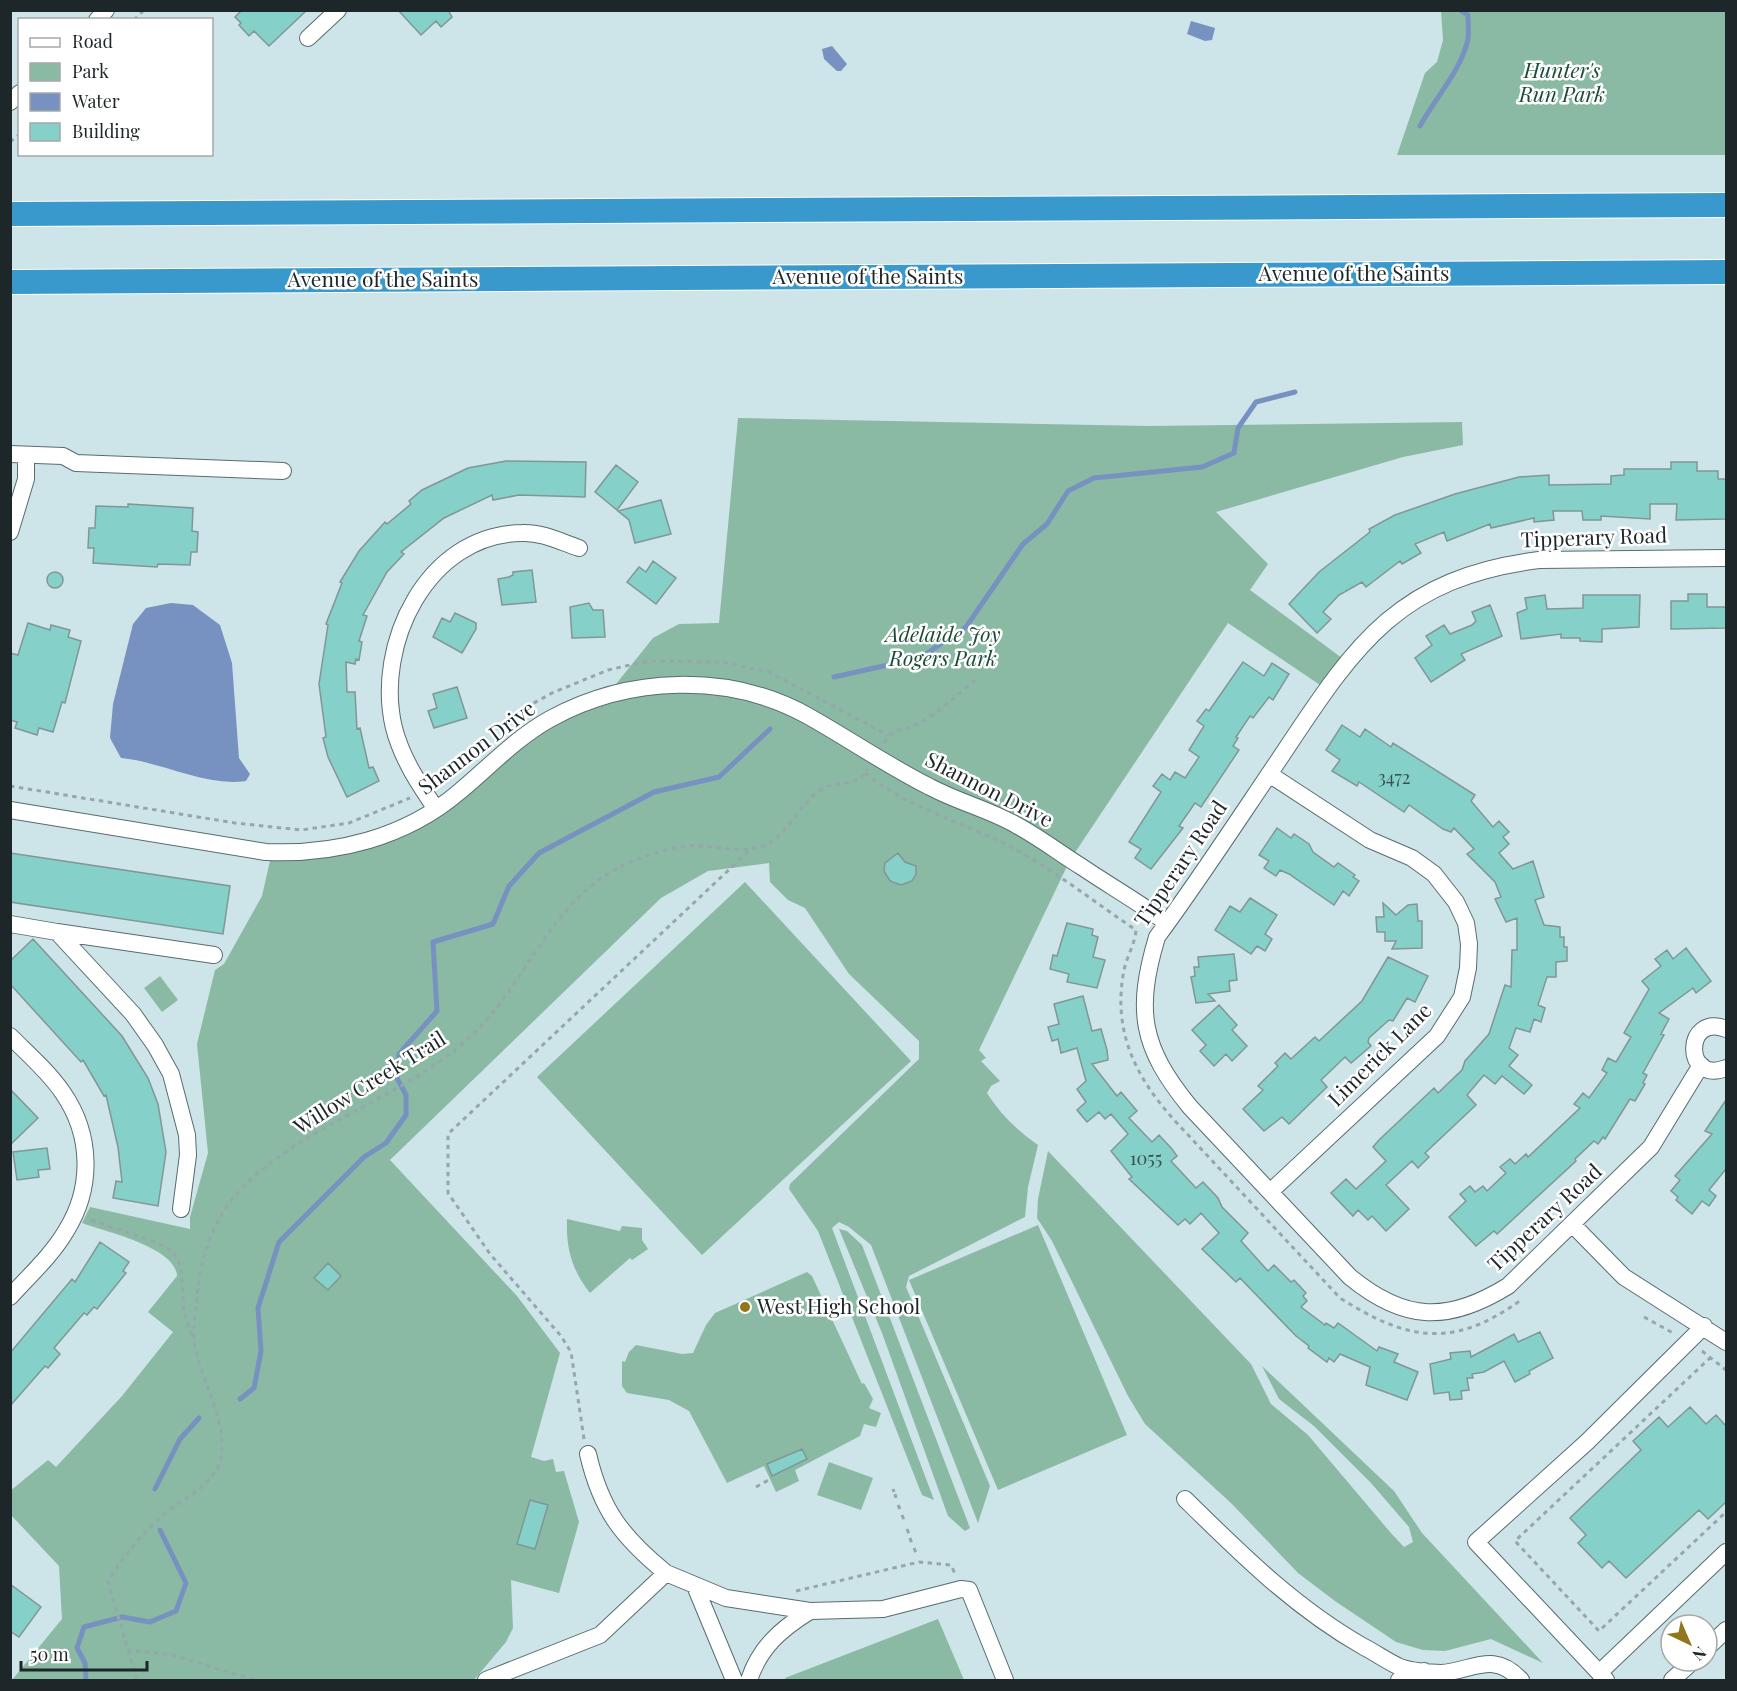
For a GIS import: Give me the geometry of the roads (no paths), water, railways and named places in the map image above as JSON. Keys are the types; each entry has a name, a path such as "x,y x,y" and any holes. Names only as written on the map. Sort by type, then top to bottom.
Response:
{"highway":[{"path":"10,214 1726,205"},
{"name":"Avenue of the Saints","path":"10,282 1726,272"}],"street":[{"path":"308,38 338,10"},
{"path":"10,532 26,479 18,455 63,456 76,464 283,471"},
{"path":"436,810 401,750 390,698 395,646 413,602 446,561 484,539 507,534 535,533 579,548"},
{"name":"Tipperary Road","path":"1701,1065 1651,1147 1508,1286 1482,1302 1452,1311 1425,1312 1397,1308 1375,1297 1350,1277 1190,1107 1169,1081 1153,1052 1144,1015 1145,984 1157,937 1348,658 1397,612 1447,583 1482,570 1539,560 1726,558"},
{"name":"Shannon Drive","path":"10,810 266,852 303,852 339,848 373,840 405,827 436,810 518,740 573,707 608,694 645,687 700,685 737,690 772,700 807,715 929,787 1017,825 1167,923"},
{"name":"Limerick Lane","path":"1269,774 1370,840 1403,853 1434,874 1456,902 1466,923 1469,944 1468,968 1462,997 1437,1036 1270,1192"},
{"path":"10,924 214,955"},
{"path":"57,932 133,1014 171,1074 187,1135 188,1155 181,1209"},
{"path":"1726,1029 1710,1026 1697,1035 1693,1052 1701,1065 1713,1071 1726,1068"},
{"path":"10,1036 61,1091 73,1109 81,1128 86,1174 79,1206 65,1233 10,1297"},
{"path":"1572,1224 1624,1277 1726,1342"},
{"path":"1704,1326 1587,1442 1476,1542 1602,1677 1726,1552"},
{"path":"588,1454 594,1483 616,1525 628,1540 666,1573 726,1598 810,1611 883,1609 961,1589 969,1590 1005,1680"},
{"path":"1185,1499 1298,1604 1336,1631 1402,1667 1441,1673 1476,1664 1494,1664 1506,1668 1521,1680"},
{"path":"486,1680 600,1635 666,1573"},
{"path":"695,1586 734,1680"},
{"path":"749,1680 766,1645 787,1626 810,1611"},
{"path":"1400,1680 1425,1671"}],"water":[{"path":"1191,21 1215,28 1212,40 1205,41 1187,34"},
{"path":"832,46 847,64 841,71 837,71 824,59 822,49"},
{"path":"171,603 193,605 220,625 232,663 239,758 250,774 246,781 215,780 121,758 110,738 113,704 133,624 146,608"}],"waterway":[{"path":"1420,126 1454,73 1465,51 1468,15 1460,10"},
{"path":"834,677 920,658 966,627 1023,544 1047,524 1068,491 1094,478 1202,467 1234,453 1238,428 1256,402 1295,392"},
{"path":"240,1399 254,1388 261,1351 258,1308 279,1242 364,1157 386,1143 406,1115 406,1095 397,1078 399,1054 437,1011 433,942 493,924 509,886 539,853 654,792 719,777 770,729"},
{"path":"155,1489 180,1439 199,1418"},
{"path":"86,1680 85,1663 77,1648 84,1627 122,1617 150,1622 176,1611 186,1583 160,1530"}],"place":[{"name":"West High School","path":"745,1307"}],"park label":[{"name":"Hunter's Run Park","path":"1562,83"},
{"name":"Adelaide Joy Rogers Park","path":"943,647"}]}
